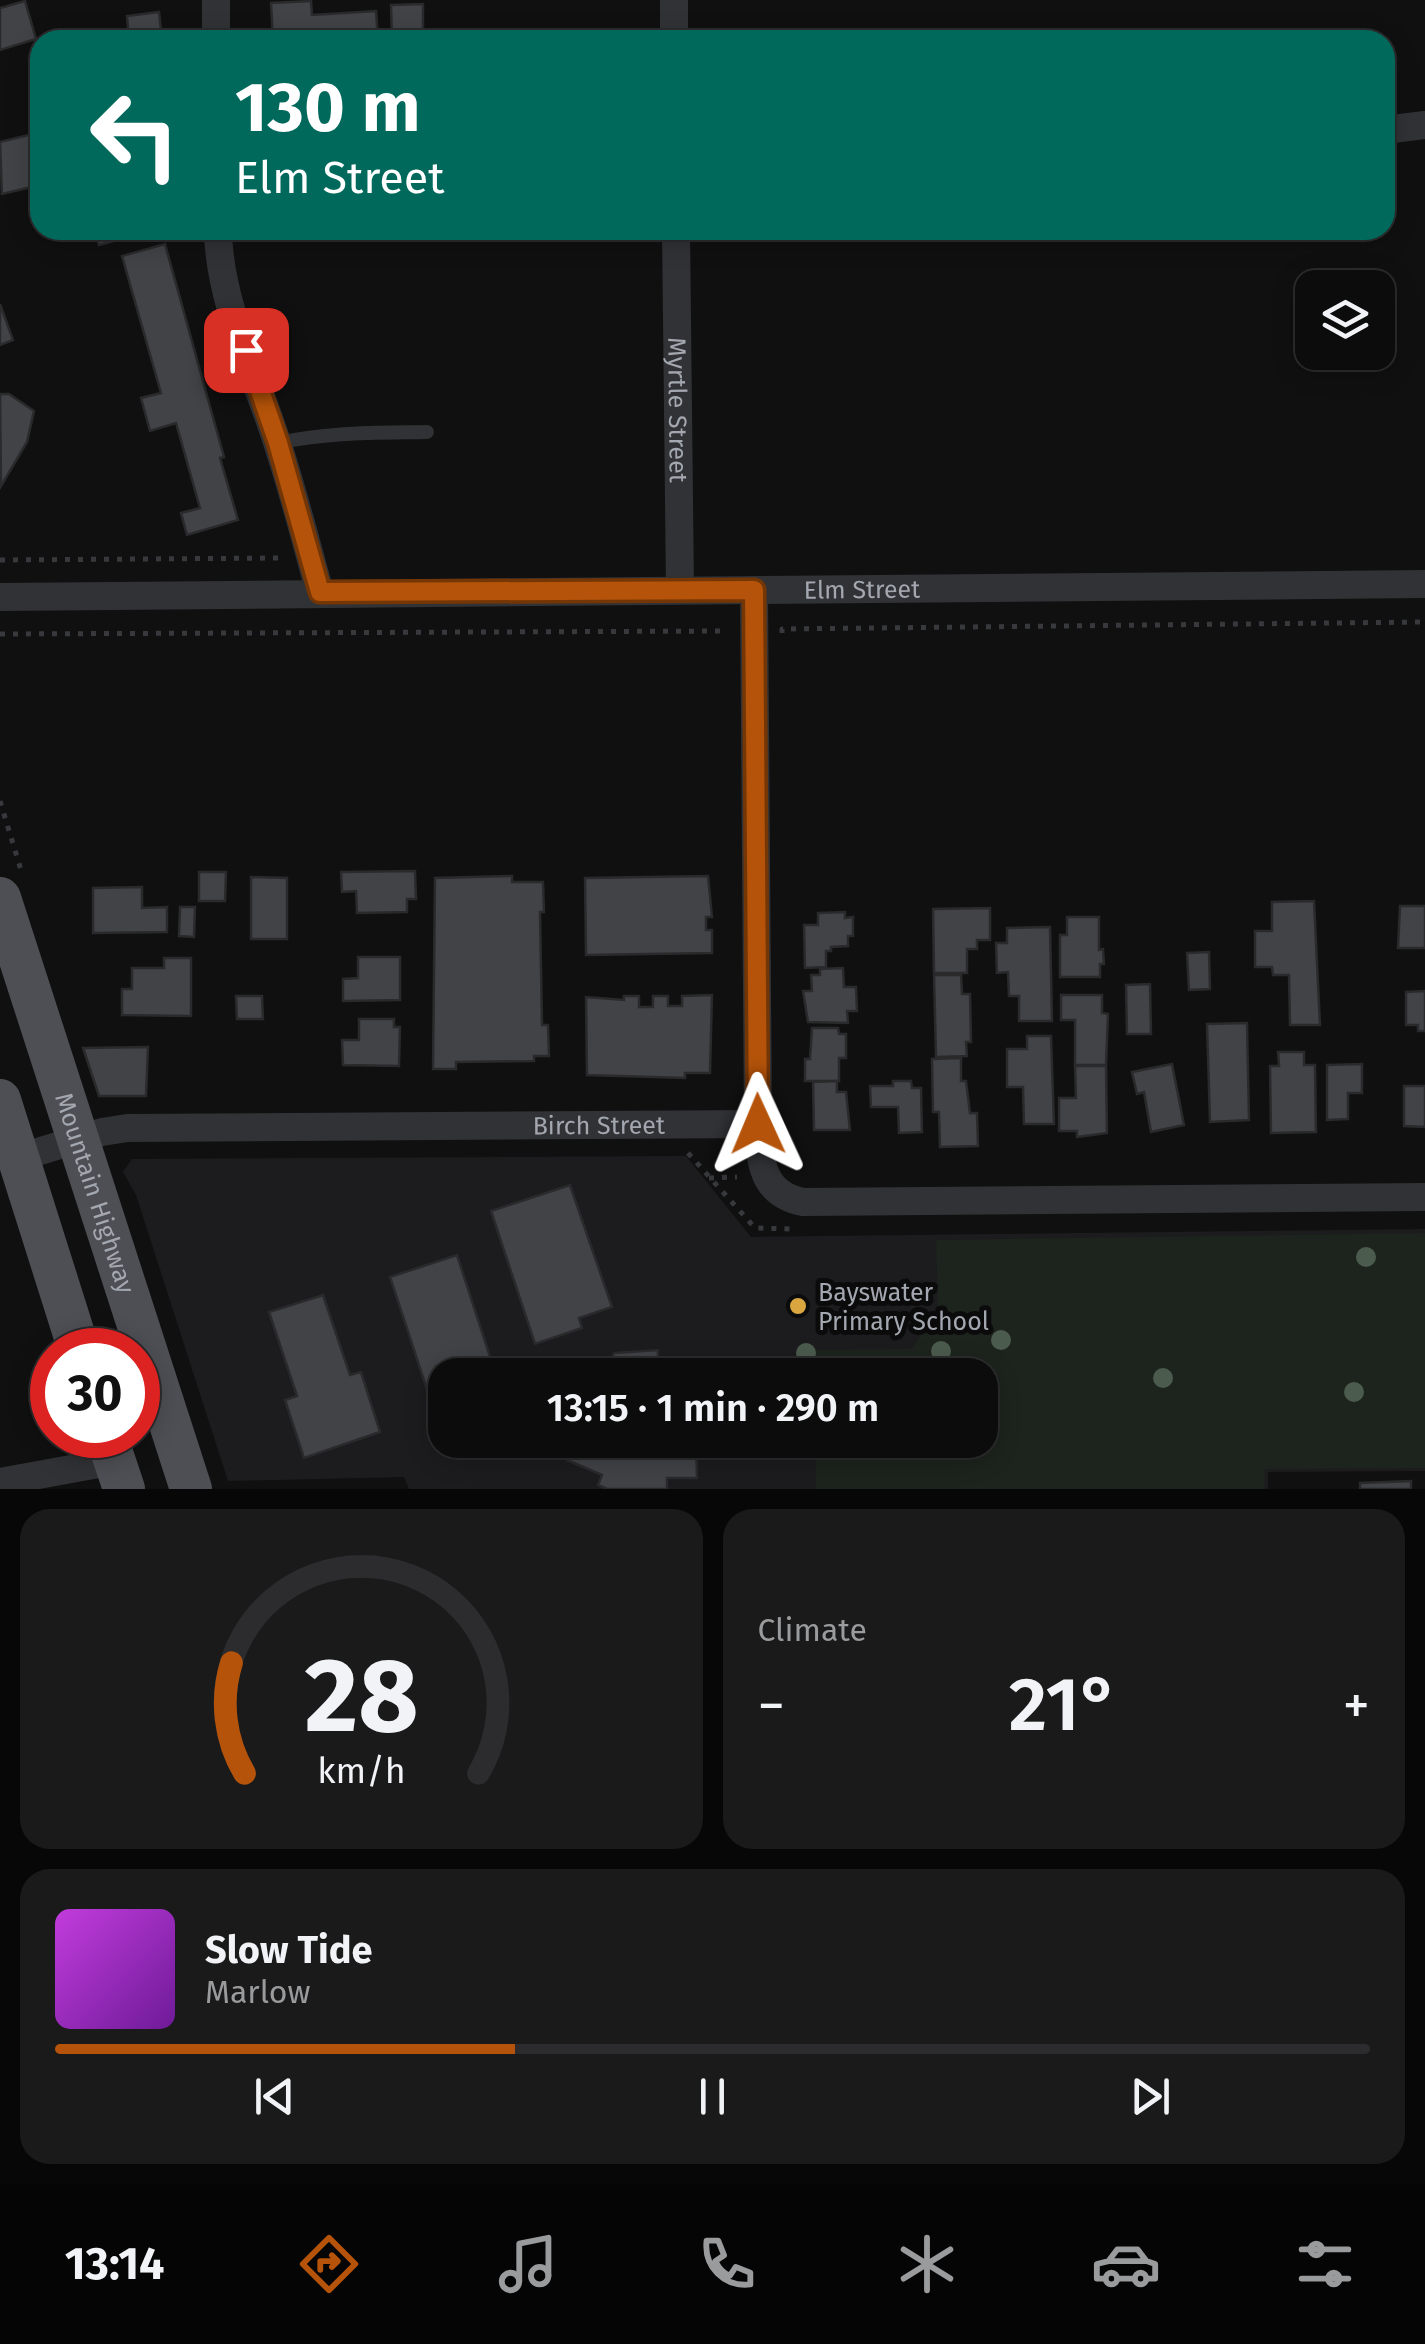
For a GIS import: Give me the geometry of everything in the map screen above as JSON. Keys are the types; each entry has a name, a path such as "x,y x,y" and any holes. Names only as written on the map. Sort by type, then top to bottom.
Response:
{"main road":[{"name":"Mountain Highway","path":"0,898 191,1489"},
{"path":"0,1100 72,1328"}],"street":[{"path":"216,0 216,30"},
{"path":"674,0 674,30"},
{"path":"1395,129 1425,125"},
{"path":"218,240 218,262 225,289 278,443 320,592"},
{"name":"Myrtle Street","path":"676,240 680,590"},
{"name":"Elm Street","path":"0,597 1425,584"},
{"path":"754,590 758,1124 760,1159 765,1176 777,1192 804,1202 1425,1198"},
{"name":"Birch Street","path":"18,1158 127,1128 758,1124"},
{"path":"0,1482 115,1462"}],"lane":[{"path":"278,443 350,434 427,432"}],"path":[{"path":"0,560 279,558"},
{"path":"782,629 1425,622"},
{"path":"0,634 726,630"},
{"path":"709,1178 746,1177"}],"shaded area":[{"name":"Bayswater Primary School","path":"686,1156 751,1237 1425,1229 1425,1471 1268,1472 1268,1489 409,1489 404,1477 228,1481 136,1195 123,1172 132,1159"},
{"path":"1425,1233 1425,1468 1265,1469 1264,1489 816,1489 816,1458 998,1458 998,1358 815,1358 815,1350 912,1349 938,1308 936,1240"}],"building":[{"path":"25,1 33,30 30,30 30,41 0,50 0,8"},
{"path":"311,1 312,15 376,11 377,30 272,30 271,3"},
{"path":"423,4 423,30 392,30 391,5"},
{"path":"159,12 161,30 128,30 127,16"},
{"path":"30,134 30,187 2,194 0,142"},
{"path":"165,244 238,520 187,535 181,513 200,508 176,423 150,431 141,398 161,393 122,256"},
{"path":"0,304 13,340 0,345"},
{"path":"0,394 9,394 34,411 27,442 1,486"},
{"path":"415,871 416,899 407,899 407,912 357,913 356,891 342,892 341,872"},
{"path":"199,872 226,872 225,901 199,901"},
{"path":"512,876 512,882 543,882 542,1025 548,1025 549,1056 534,1056 534,1061 456,1062 456,1069 433,1069 435,878"},
{"path":"708,876 712,917 706,917 706,930 712,930 712,953 586,955 585,878"},
{"path":"251,877 287,878 287,939 251,939"},
{"path":"142,887 142,908 167,907 167,932 93,933 93,888"},
{"path":"1314,901 1320,1025 1290,1025 1289,975 1273,975 1272,967 1255,967 1255,931 1272,931 1272,902"},
{"path":"1400,906 1425,906 1425,948 1398,948"},
{"path":"180,907 195,907 194,937 179,936"},
{"path":"990,908 990,940 977,940 977,949 967,949 967,973 934,973 933,909"},
{"path":"845,912 845,918 853,917 853,936 848,936 848,946 826,951 826,967 805,968 804,925 818,925 818,913"},
{"path":"1067,917 1099,917 1099,950 1103,949 1104,964 1100,964 1100,977 1060,977 1060,935 1067,935"},
{"path":"1050,927 1052,1021 1019,1021 1019,996 1009,996 1008,972 997,973 996,943 1007,943 1007,928"},
{"path":"1209,952 1210,989 1189,990 1187,953"},
{"path":"358,957 400,957 400,1000 343,1001 343,979 358,978"},
{"path":"164,958 191,958 191,1016 122,1015 122,989 132,989 132,968 164,968"},
{"path":"843,968 844,987 856,987 857,1011 847,1011 848,1023 808,1022 803,991 812,991 811,975 820,975 820,969"},
{"path":"934,975 961,975 962,994 970,994 971,1042 966,1042 967,1056 936,1057"},
{"path":"1150,984 1151,1034 1127,1034 1126,985"},
{"path":"1425,991 1425,1031 1418,1031 1418,1025 1406,1025 1406,992"},
{"path":"712,995 710,1073 685,1073 685,1078 587,1075 586,997 624,1000 624,996 639,996 639,1007 653,1007 653,996 668,996 668,1006 682,1006 682,996"},
{"path":"1061,995 1102,995 1102,1013 1108,1014 1106,1065 1075,1065 1075,1020 1061,1020"},
{"path":"236,996 262,996 263,1019 237,1019"},
{"path":"359,1019 394,1019 394,1027 400,1027 399,1066 343,1065 342,1040 359,1040"},
{"path":"1247,1023 1249,1120 1210,1122 1207,1024"},
{"path":"812,1028 838,1028 839,1034 846,1034 846,1058 839,1058 839,1081 805,1081"},
{"path":"1027,1036 1051,1036 1054,1124 1024,1124 1023,1087 1007,1087 1007,1049 1027,1049"},
{"path":"148,1047 146,1096 99,1096 83,1048"},
{"path":"1278,1052 1304,1052 1304,1065 1315,1065 1316,1132 1271,1133 1270,1066 1279,1066"},
{"path":"961,1058 961,1081 966,1081 970,1113 977,1113 978,1146 940,1147 939,1112 933,1112 932,1059"},
{"path":"1172,1064 1184,1125 1151,1132 1144,1092 1137,1094 1132,1072"},
{"path":"1362,1064 1362,1093 1348,1093 1348,1119 1327,1120 1327,1065"},
{"path":"1075,1066 1106,1066 1107,1133 1077,1137 1077,1131 1059,1131 1059,1098 1076,1098"},
{"path":"837,1081 837,1092 846,1092 850,1130 814,1130 813,1082"},
{"path":"893,1081 911,1081 912,1088 921,1088 922,1132 899,1133 898,1107 871,1107 870,1086 893,1086"},
{"path":"1404,1086 1425,1086 1425,1127 1404,1126"},
{"path":"570,1185 612,1307 579,1318 582,1328 535,1344 491,1211"},
{"path":"457,1255 490,1358 428,1358 428,1393 390,1277"},
{"path":"323,1295 350,1375 361,1372 380,1432 304,1458 285,1400 297,1396 269,1312"},
{"path":"658,1350 658,1358 612,1358 614,1353"},
{"path":"696,1458 697,1478 667,1478 667,1489 607,1489 598,1485 602,1475 567,1460"},
{"path":"1411,1481 1411,1489 1360,1489 1360,1483"}],"place":[{"name":"Bayswater Primary School","path":"798,1306"}],"route":[{"path":"246,350 278,443 320,592 754,590 758,1124"}]}
